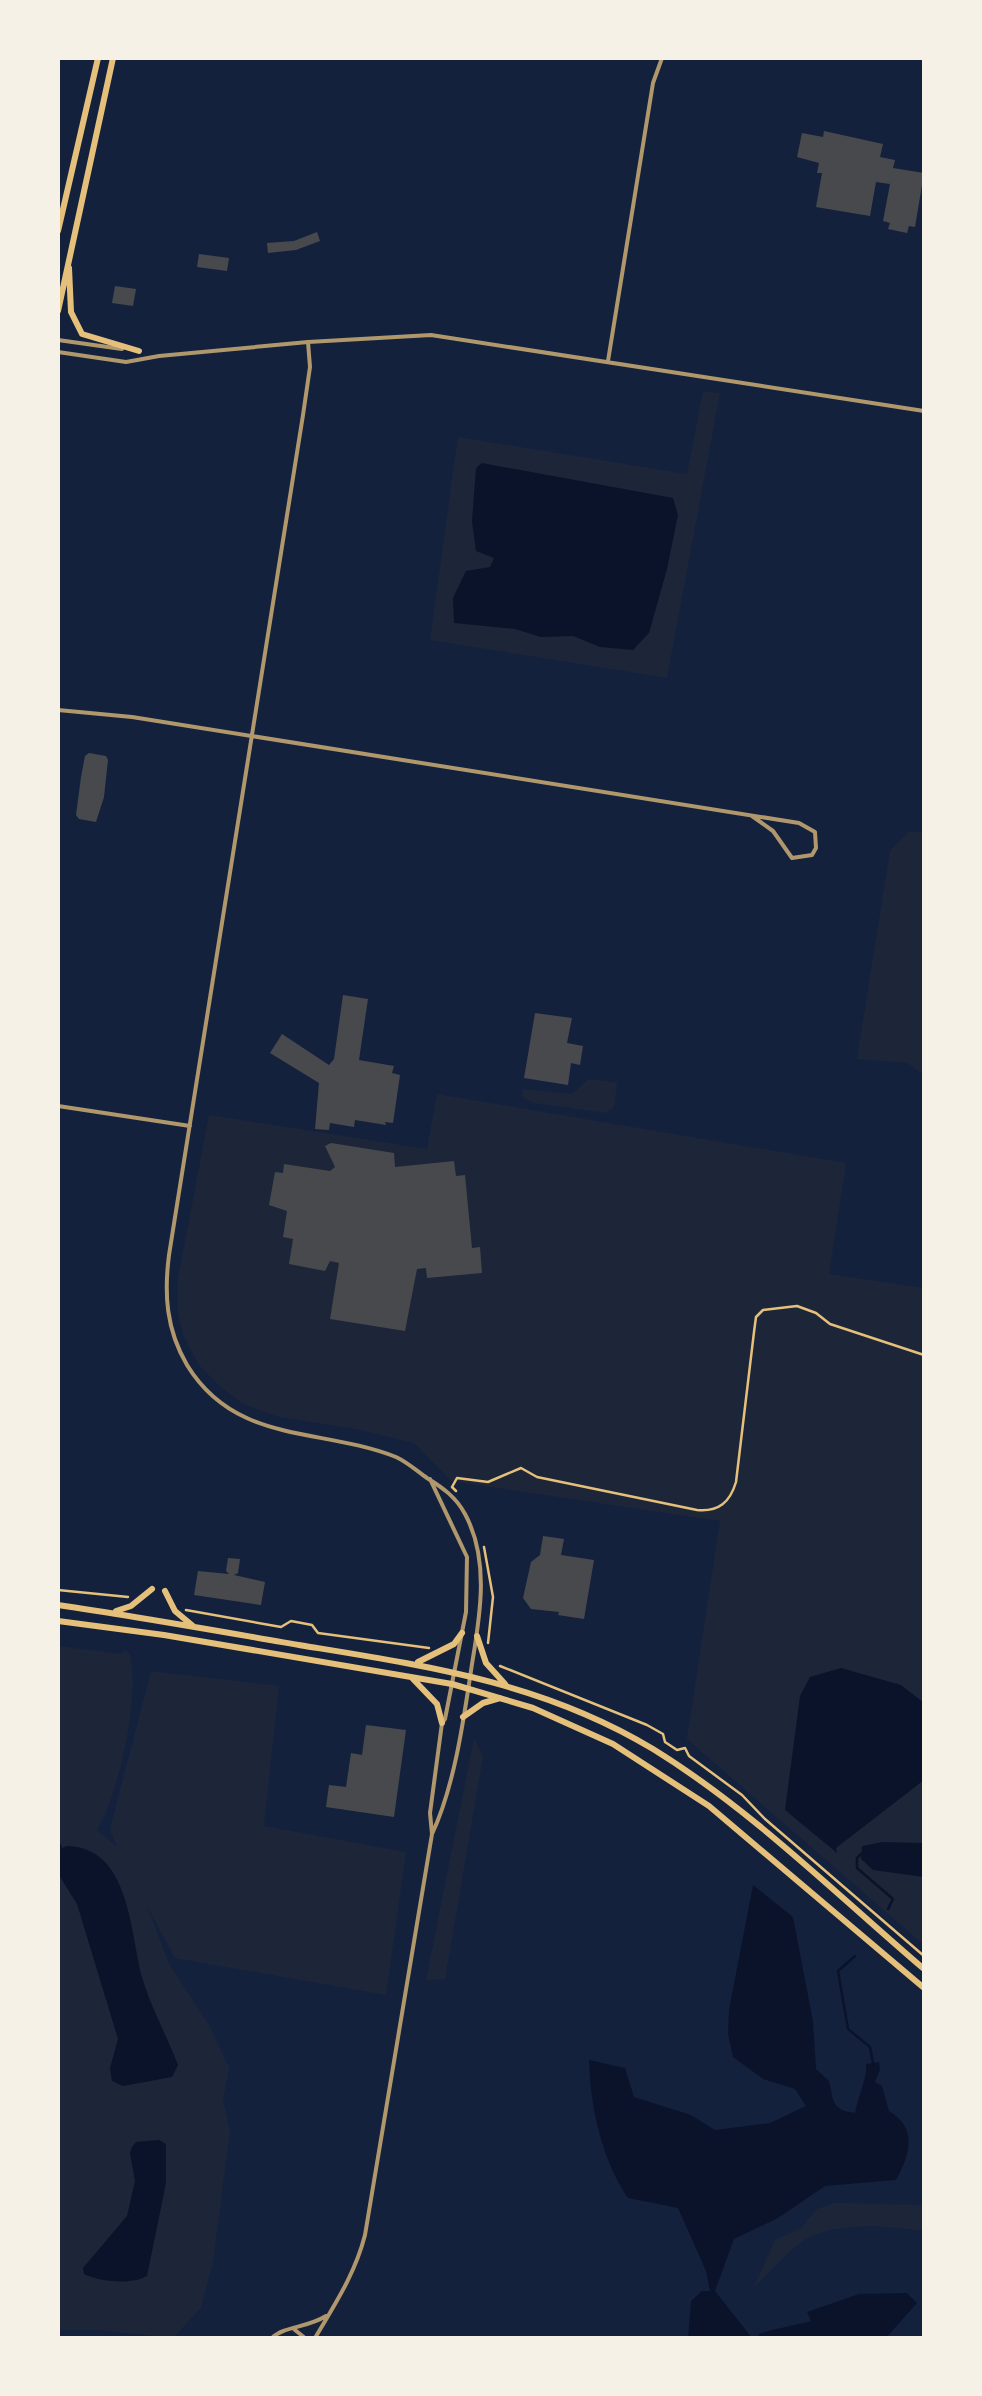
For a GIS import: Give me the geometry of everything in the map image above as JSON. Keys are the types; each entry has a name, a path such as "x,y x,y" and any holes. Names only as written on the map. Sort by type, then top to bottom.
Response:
{"main road":[{"path":"58,231 98,58"},
{"path":"58,310 113,58"},
{"path":"70,248 70,312 82,334 139,351"},
{"path":"111,1612 131,1606 152,1588"},
{"path":"165,1592 175,1611 194,1627"},
{"path":"58,1604 416,1663 470,1674 561,1704 617,1730 693,1776 752,1821 924,1969"},
{"path":"58,1621 452,1684 502,1698 614,1744 670,1778 752,1840 924,1988"},
{"path":"416,1663 454,1644 462,1633"},
{"path":"477,1636 486,1663 506,1685"},
{"path":"412,1678 437,1704 442,1722"},
{"path":"463,1717 482,1703 502,1698"}],"street":[{"path":"608,361 653,84 662,58"},
{"path":"58,352 126,362 308,342 407,334 443,336 924,411"},
{"path":"58,340 159,356"},
{"path":"308,342 308,383 166,1297 174,1338 198,1382 222,1404 251,1422 401,1459 448,1490 466,1516 478,1557 482,1592 463,1717 441,1815 432,1834"},
{"path":"58,706 752,816 815,832 816,848 812,855 792,858 773,831 752,816"},
{"path":"58,1106 190,1126"},
{"path":"316,2338 356,2268 365,2235 432,1834 430,1813 442,1722 468,1592 467,1557 430,1479"},
{"path":"272,2338 286,2329 311,2325 330,2313"},
{"path":"295,2330 305,2338"}],"path":[{"path":"452,1487 457,1478 488,1482 521,1468 537,1476 711,1510 729,1500 736,1482 756,1317 763,1310 797,1306 830,1324 924,1355"},
{"path":"58,1590 130,1597"},
{"path":"180,1606 188,1611 281,1627 291,1621 312,1626 318,1633 416,1649 435,1646"}],"shaded area":[{"path":"703,391 720,393 667,678 430,640 458,437 687,474"},
{"path":"482,463 673,498 678,515 667,569 649,633 633,650 600,647 573,636 541,637 515,629 454,623 453,598 466,571 490,567 494,558 476,551 472,522 476,468"},
{"path":"908,832 924,832 924,1075 907,1063 857,1059 890,851"},
{"path":"589,1079 617,1083 614,1107 605,1113 534,1103 522,1097 523,1089 572,1094"},
{"path":"437,1094 846,1163 829,1274 924,1288 924,1945 687,1739 720,1521 451,1481 414,1443 279,1417 243,1404 199,1365 184,1337 178,1313 178,1278 209,1115 427,1149"},
{"path":"58,1646 121,1654 126,1650 130,1655 132,1695 126,1744 113,1793 97,1830 117,1847 110,1829 151,1671 279,1686 264,1826 406,1852 386,1995 175,1958 147,1906 169,1964 209,2025 229,2067 223,2100 230,2131 213,2261 201,2308 173,2338 58,2330"},
{"path":"841,1668 901,1685 924,1703 924,1780 836,1848 837,1853 785,1810 800,1696 810,1677"},
{"path":"474,1738 483,1757 445,1979 426,1980"},
{"path":"924,1843 924,1877 873,1870 861,1859 862,1846"},
{"path":"66,1846 87,1850 103,1860 124,1895 146,1988 178,2065 172,2077 123,2086 112,2081 110,2068 118,2039 77,1904 59,1875 58,1851"},
{"path":"753,1885 793,1917 813,2021 816,2069 829,2081 835,2103 842,2110 855,2113 866,2064 879,2062 875,2082 882,2086 889,2111 904,2125 908,2152 896,2180 825,2186 778,2218 734,2239 715,2291 752,2338 688,2338 691,2301 702,2291 710,2291 706,2271 678,2208 628,2198 619,2183 599,2132 589,2060 625,2068 634,2097 691,2115 715,2130 770,2123 806,2106 795,2089 763,2079 733,2057 728,2034 729,2010"},
{"path":"159,2140 166,2144 166,2183 147,2276 116,2281 84,2274 83,2268 127,2216 135,2181 132,2147 136,2142"},
{"path":"834,2203 924,2205 924,2231 877,2227 828,2231 800,2243 754,2287 775,2240 801,2228 817,2209"},
{"path":"907,2293 917,2303 886,2338 758,2338 765,2332 811,2321 807,2312 859,2294"}],"building":[{"path":"824,131 883,144 880,157 895,160 893,168 924,173 915,227 909,226 907,233 888,229 890,223 883,221 890,184 876,182 870,216 816,207 822,173 817,173 819,163 797,157 802,133 823,137"},
{"path":"317,232 320,241 296,250 268,253 267,243 294,241"},
{"path":"199,254 229,258 227,271 197,267"},
{"path":"115,286 136,289 133,306 112,303"},
{"path":"85,756 106,756 108,760 104,797 96,822 76,815"},
{"path":"343,995 368,999 359,1060 394,1066 392,1073 400,1075 393,1123 355,1120 354,1127 330,1123 329,1130 315,1129 319,1083 270,1053 282,1034 329,1065 334,1059"},
{"path":"535,1013 572,1018 567,1043 583,1046 580,1065 571,1063 568,1085 524,1078"},
{"path":"331,1143 394,1153 395,1167 454,1161 456,1176 465,1175 472,1248 480,1247 482,1273 427,1278 426,1268 417,1269 405,1331 330,1319 339,1263 330,1261 325,1271 289,1264 293,1239 283,1237 287,1211 269,1205 275,1172 283,1173 284,1164 330,1171 335,1167 325,1146"},
{"path":"543,1536 564,1539 561,1555 594,1560 584,1619 531,1609 523,1598 531,1562 540,1555"},
{"path":"228,1558 240,1559 238,1573 234,1575 265,1582 261,1605 194,1595 198,1571 229,1574"},
{"path":"366,1725 406,1730 394,1817 326,1807 329,1785 346,1787 351,1753 362,1755"}],"waterway":[{"path":"58,1842 61,1848"},
{"path":"861,1854 857,1868 893,1899 888,1909"},
{"path":"855,1956 838,1971 848,2029 870,2047 873,2063"}]}
